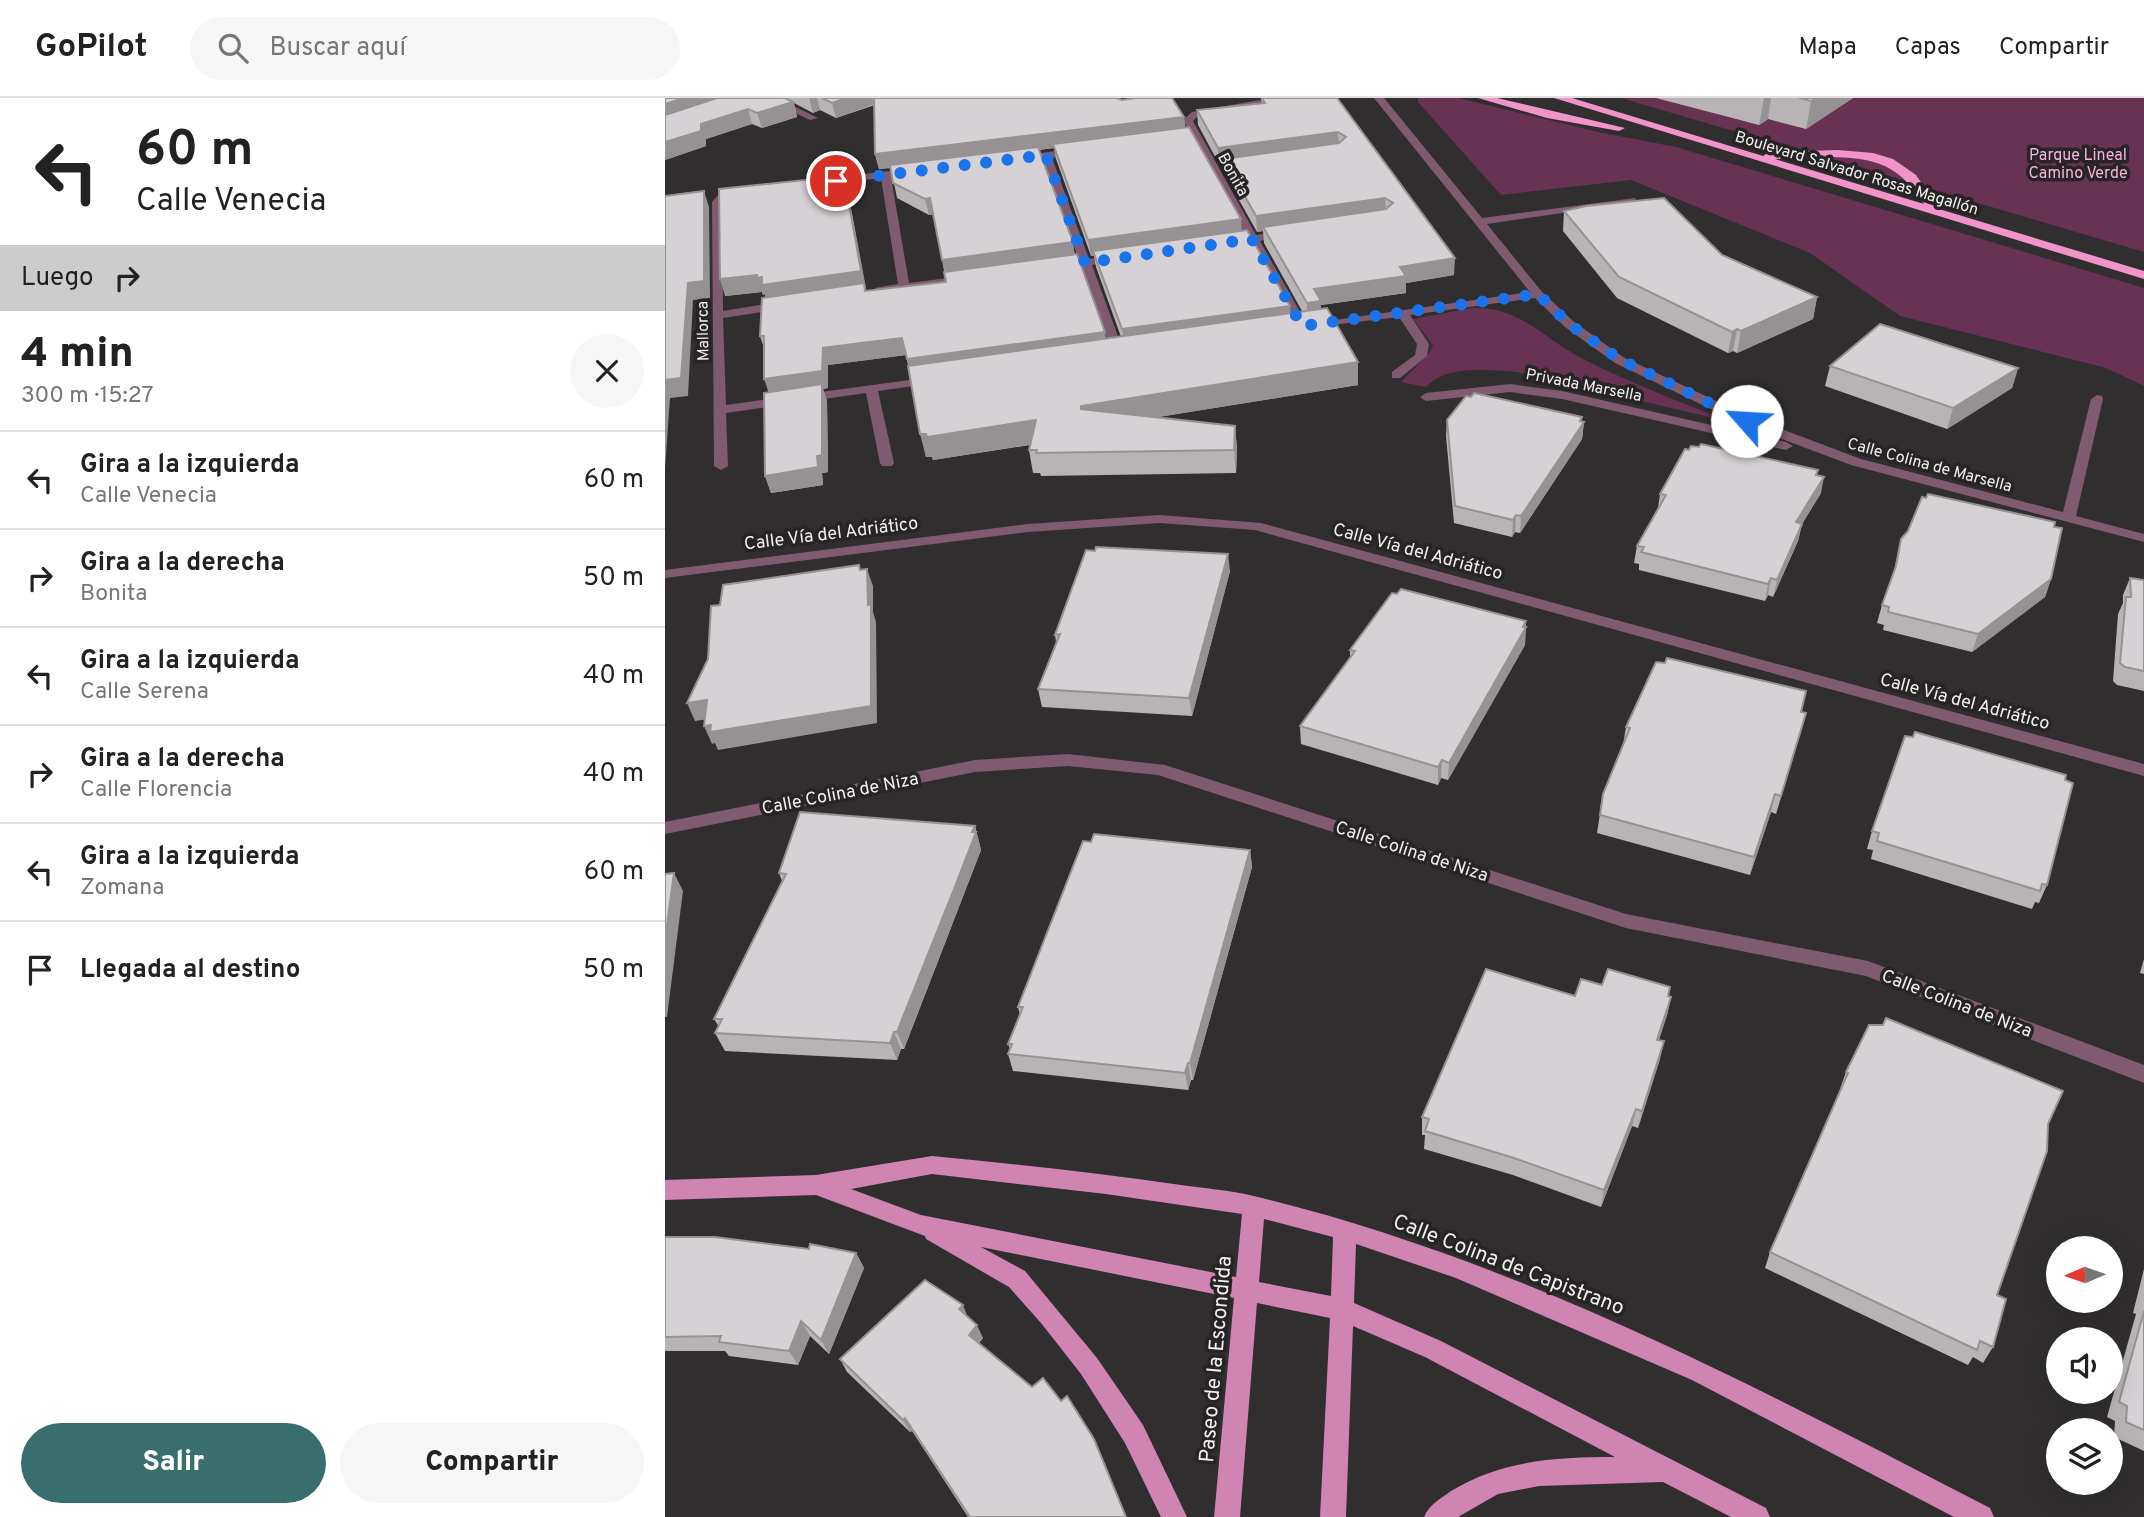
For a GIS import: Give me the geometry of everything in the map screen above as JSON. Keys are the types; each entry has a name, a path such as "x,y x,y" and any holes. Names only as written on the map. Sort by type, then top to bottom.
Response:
{"highway":[{"path":"1484,98 1570,120 1716,146"},
{"name":"Boulevard Salvador Rosas Magallón","path":"1561,98 2144,275"},
{"path":"1753,157 1820,154 1877,158 1903,169 1935,212"}],"main road":[{"name":"Calle Colina de Capistrano","path":"665,1190 815,1185 932,1165 1106,1184 1254,1206 1345,1230 1460,1269 1701,1372 1981,1517"},
{"name":"Calle Colina de Capistrano","path":"815,1185 921,1225 1343,1310 1433,1349 1757,1517"},
{"name":"Paseo de la Escondida","path":"1227,1517 1254,1206"},
{"path":"921,1225 1017,1279 1049,1315 1089,1366 1134,1434 1174,1517"},
{"path":"1333,1517 1345,1230"},
{"path":"1437,1517 1455,1503 1503,1480 1557,1472 1667,1469"}],"street":[{"path":"769,98 813,118"},
{"name":"Calle Colina de Marsella","path":"1379,98 1538,294 1569,324 1619,359 1747,421 1856,462 2144,538"},
{"path":"1181,138 1195,136 1189,117 1281,99"},
{"name":"Bonita","path":"1195,136 1252,239 1296,327 1402,312"},
{"path":"1006,160 1086,150"},
{"path":"1046,155 1085,263 1124,352 1104,355"},
{"path":"1214,171 1228,169"},
{"path":"805,184 925,170"},
{"path":"885,174 904,287"},
{"name":"Mallorca","path":"721,466 717,202 722,197 752,191"},
{"path":"1478,222 1631,200"},
{"path":"1224,243 1292,233"},
{"path":"1047,268 1127,257"},
{"path":"864,293 982,276"},
{"path":"1396,374 1421,356 1423,344 1402,312 1538,294"},
{"path":"717,315 797,303"},
{"path":"720,410 953,377"},
{"path":"871,388 887,463"},
{"name":"Privada Marsella","path":"1426,397 1510,388 1562,395 1856,462"},
{"path":"2069,517 2097,399"},
{"name":"Calle Vía del Adriático","path":"665,574 1028,528 1160,519 1256,526 2144,770"},
{"name":"Calle Colina de Niza","path":"665,828 975,766 1068,761 1159,769 1626,920 1868,969 2144,1074"}],"green space":[{"path":"1418,98 1458,98 1598,132 1676,147 2144,288 2144,386 2106,368 1900,316 1810,253 1631,180 1501,195 1418,102"},
{"name":"Parque Lineal Camino Verde","path":"1621,98 2144,98 2144,252"},
{"path":"1473,308 1490,309 1519,318 1583,359 1727,421 1517,372 1469,370 1445,375 1426,387 1401,382 1430,352 1433,345 1413,319"}],"building":[{"path":"665,98 684,98 665,104"},
{"path":"717,98 785,98 793,102 757,113 748,109 701,124 701,131 665,142 665,115"},
{"path":"822,98 846,98 832,103"},
{"path":"874,98 1172,98 1184,117 875,154"},
{"path":"1262,98 1337,98 1455,258 1400,267 1406,276 1314,289 1321,301 1307,303 1263,227 1386,209 1393,203 1385,198 1256,216 1224,159 1339,143 1346,137 1338,132 1218,148 1197,110 1265,103"},
{"path":"1189,127 1241,219 1088,240 1053,144"},
{"path":"1038,147 1073,242 942,260 930,198 925,199 893,183 890,165"},
{"path":"844,176 861,271 762,285 762,277 757,278 757,275 720,279 719,189"},
{"path":"704,191 704,281 688,283 681,378 665,380 665,196"},
{"path":"1664,198 1722,255 1817,297 1741,331 1737,329 1732,332 1619,277 1564,211 1586,206"},
{"path":"1247,230 1290,306 1122,329 1093,251"},
{"path":"1077,254 1105,332 907,359 902,338 823,348 822,371 764,379 764,336 760,336 762,298 864,283 865,291 946,282 944,272"},
{"path":"1327,308 1358,362 1081,406 1081,409 1235,426 1234,450 1036,453 1037,450 1029,450 1036,420 927,437 926,434 920,434 908,366"},
{"path":"1880,324 2018,368 1953,408 1830,366"},
{"path":"822,384 822,455 817,456 818,467 765,476 764,393"},
{"path":"1474,393 1582,417 1580,421 1584,422 1521,516 1516,515 1513,520 1455,506 1447,420 1466,396 1471,397"},
{"path":"1701,444 1818,470 1816,475 1824,477 1796,522 1802,524 1777,580 1771,578 1768,584 1641,552 1644,547 1637,546 1666,495 1660,494 1685,449 1689,450 1691,446 1699,447"},
{"path":"1928,494 2055,522 2054,527 2062,528 2051,579 1978,634 1888,612 1889,607 1882,605 1896,566 1901,539 1908,531 1922,497 1926,498"},
{"path":"1096,547 1228,554 1189,698 1038,689 1060,634 1055,635 1086,550 1095,551"},
{"path":"859,565 860,570 867,569 868,605 871,604 871,706 710,732 711,725 704,726 707,700 687,703 708,659 711,606 720,605 723,585"},
{"path":"2130,578 2144,580 2144,671 2125,667 2120,663 2126,597 2131,597"},
{"path":"1401,589 1526,621 1523,627 1526,627 1449,763 1442,760 1438,767 1300,726 1355,651 1350,650 1392,593 1397,594"},
{"path":"1667,658 1806,691 1801,712 1806,713 1781,796 1775,794 1754,857 1600,815 1603,794 1630,728 1626,727 1656,662 1665,663"},
{"path":"1915,732 2066,775 2065,780 2073,783 2047,885 2042,884 2040,891 1877,841 1879,833 1872,831 1905,736 1913,737"},
{"path":"800,812 975,826 972,832 976,832 954,889 897,1032 894,1032 890,1043 715,1033 722,1019 714,1019 786,874 779,873"},
{"path":"1094,834 1250,850 1185,1073 1008,1054 1012,1044 1008,1044 1023,1007 1018,1007 1083,841 1091,842"},
{"path":"674,873 665,940 665,874"},
{"path":"1486,969 1575,996 1581,979 1602,985 1608,969 1670,987 1668,996 1671,997 1657,1040 1664,1041 1642,1111 1636,1109 1604,1190 1514,1158 1425,1131 1429,1119 1422,1117"},
{"path":"1886,1018 2063,1091 2048,1124 2047,1151 1997,1295 2006,1299 1993,1347 1980,1341 1977,1350 1770,1252 1848,1073 1846,1072 1869,1025 1883,1025"},
{"path":"665,1237 715,1237 809,1249 810,1244 856,1253 821,1340 801,1321 789,1351 719,1342 721,1336 665,1337"},
{"path":"925,1280 963,1305 959,1309 977,1325 969,1335 1032,1387 1043,1378 1061,1401 1067,1396 1094,1439 1126,1517 970,1517 905,1418 903,1420 840,1359"},
{"path":"2144,1311 2144,1430 2126,1422 2127,1406 2123,1404 2123,1387"}],"route":[{"path":"836,181 1046,155 1085,263 1252,239 1302,326 1538,294 1569,324 1619,359 1747,421"}]}
